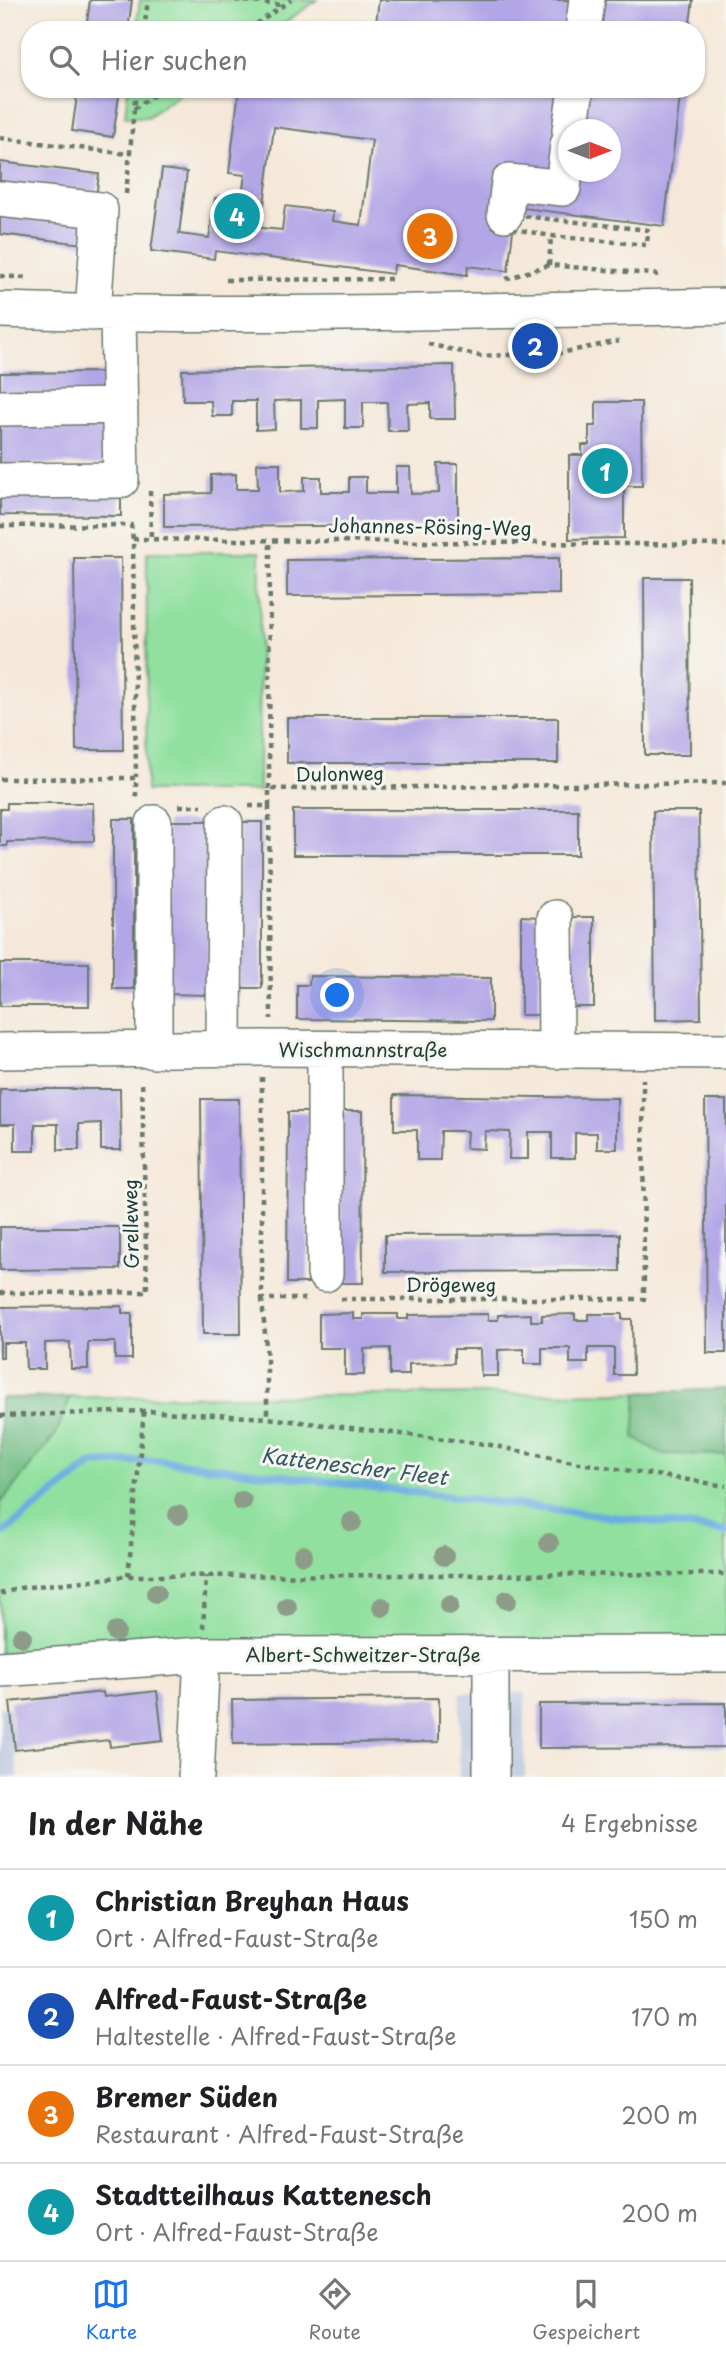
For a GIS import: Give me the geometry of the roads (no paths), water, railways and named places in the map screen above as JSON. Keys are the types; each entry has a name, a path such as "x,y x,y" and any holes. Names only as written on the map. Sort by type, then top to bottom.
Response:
{"street":[{"path":"584,21 587,0"},
{"path":"572,119 575,98"},
{"path":"517,220 509,183 563,188 564,182"},
{"path":"0,199 100,210 105,314 120,406 121,480 0,481"},
{"path":"0,310 105,314 455,312 726,306"},
{"path":"0,408 120,406"},
{"path":"148,1051 155,812"},
{"path":"223,812 224,1049"},
{"path":"555,918 556,1051"},
{"path":"324,1291 325,1049"},
{"name":"Wischmannstraße","path":"0,1051 726,1051"},
{"name":"Albert-Schweitzer-Straße","path":"0,1669 201,1655 726,1654"},
{"path":"196,1777 201,1655"},
{"path":"491,1655 491,1777"}],"waterway":[{"name":"Kattenescher Fleet","path":"0,1535 92,1464 156,1460 726,1531"}],"place":[{"name":"Stadtteilhaus Kattenesch","path":"237,216"},
{"name":"Bremer Süden","path":"430,236"},
{"name":"Alfred-Faust-Straße","path":"535,346"},
{"name":"Christian Breyhan Haus","path":"605,471"}]}
